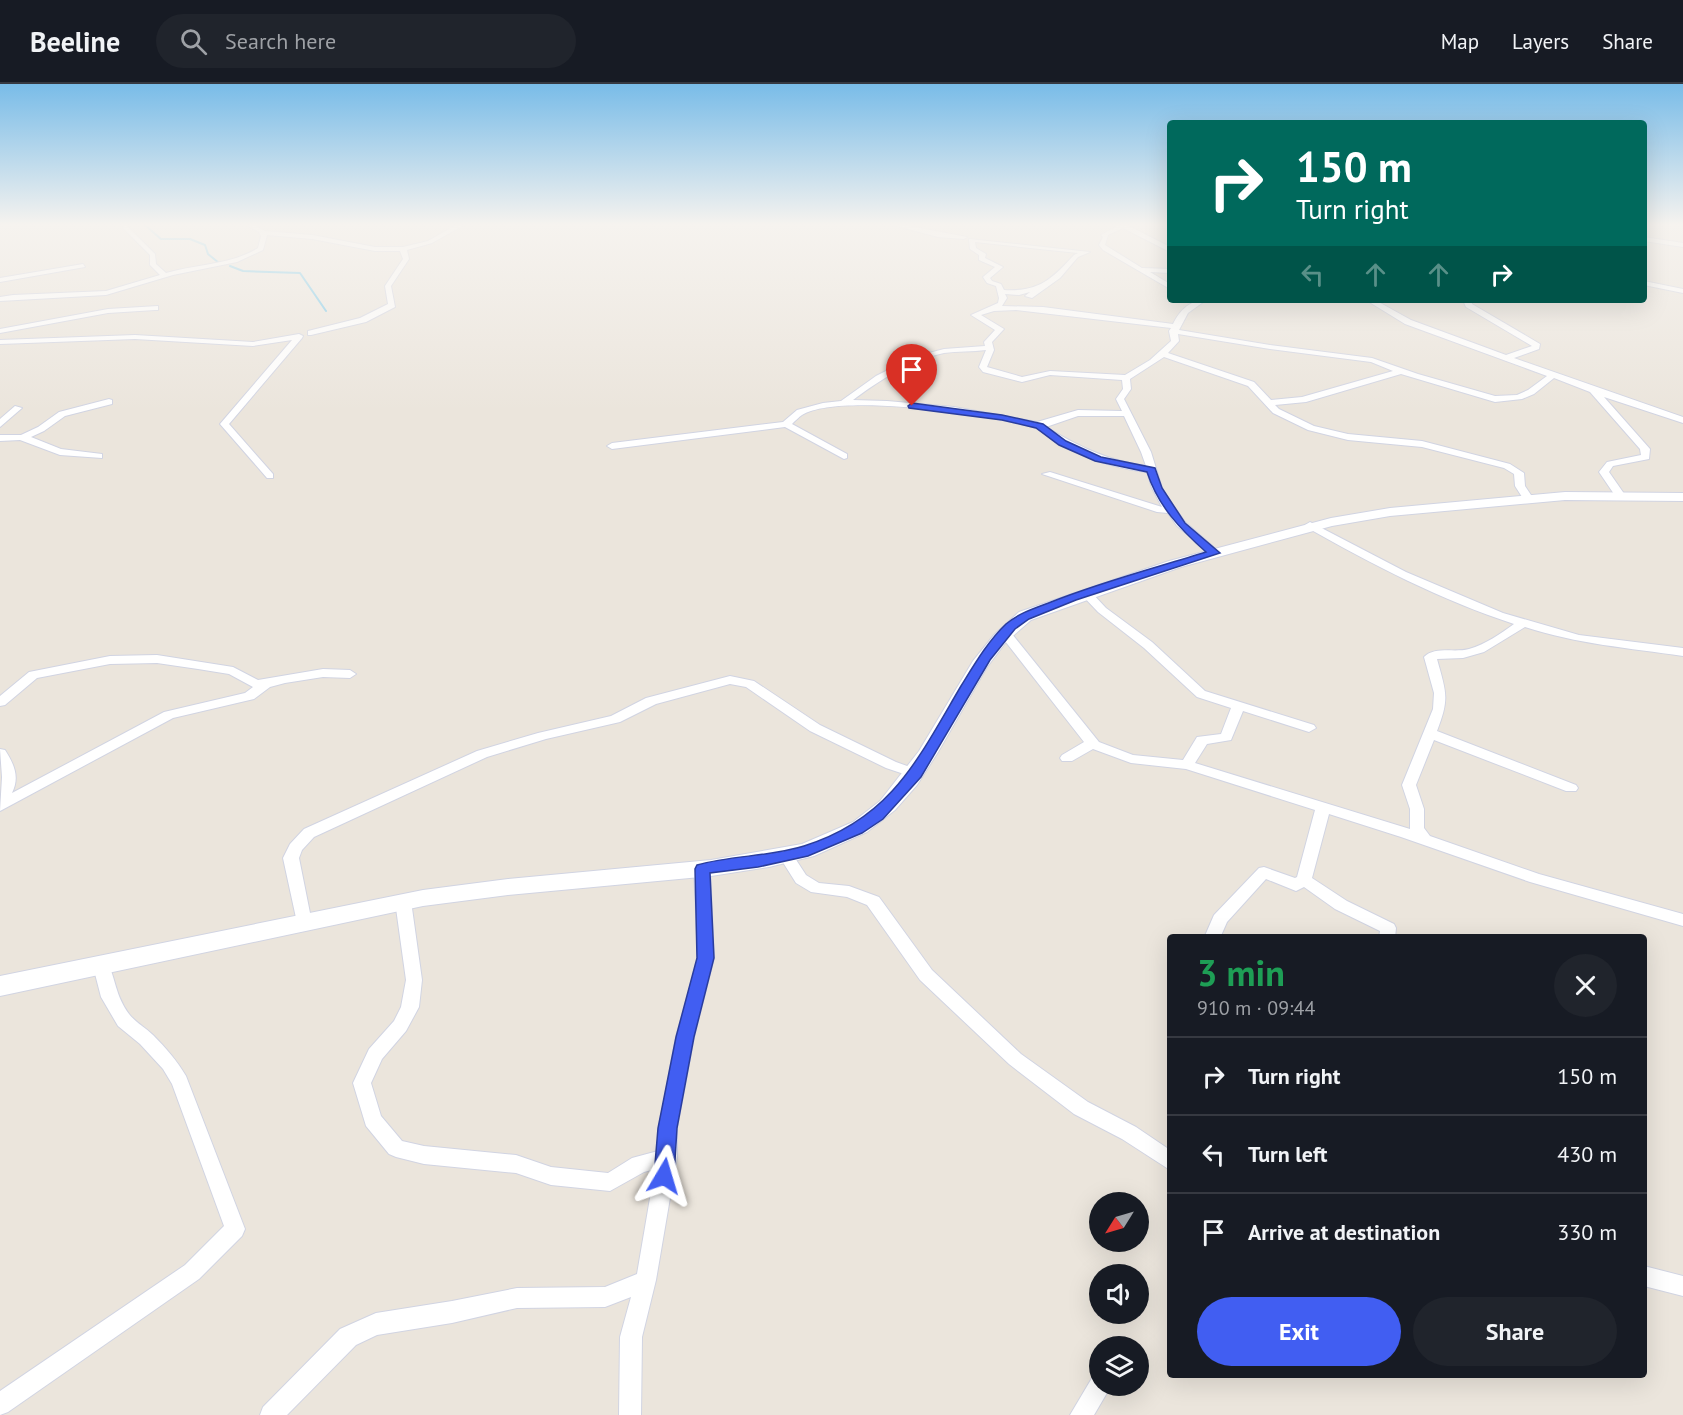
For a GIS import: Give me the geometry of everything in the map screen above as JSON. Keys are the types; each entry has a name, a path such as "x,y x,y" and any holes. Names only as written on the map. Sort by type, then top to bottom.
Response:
{"main road":[{"path":"0,986 403,901 496,888 702,869 786,856 831,843 878,815 916,774 984,658 1004,632 1025,616 1086,593 1311,525 1390,512 1528,498 1620,495 1683,497"}],"street":[{"path":"0,299 41,294 107,293 132,287"},
{"path":"311,333 363,320 392,304 388,287"},
{"path":"1000,287 1001,304 975,315 1000,328 988,342 990,347 983,367 1022,380 1050,373 1126,378 1151,363 1174,341 1174,328 1183,314 1196,303"},
{"path":"1001,292 1019,292 1038,288"},
{"path":"1029,296 1038,288"},
{"path":"1375,303 1408,322 1594,391 1683,420"},
{"path":"1468,303 1536,344 1536,347 1507,358"},
{"path":"0,331 108,311 155,308"},
{"path":"995,308 1056,311 1110,321 1174,328 1270,347 1360,358 1479,396 1501,400 1531,392 1553,375"},
{"path":"0,342 135,337 253,344 299,336 224,424 270,476"},
{"path":"844,402 869,384 908,363 940,351 990,347"},
{"path":"1161,353 1251,384 1269,403 1290,419 1328,433 1422,444 1507,466 1519,473 1520,486 1528,498"},
{"path":"1269,403 1303,400 1401,371"},
{"path":"1126,378 1127,388 1120,399 1139,436 1167,505 1181,525 1214,553"},
{"path":"1594,391 1624,428 1645,449 1646,457 1610,464 1604,472 1620,495"},
{"path":"0,438 25,436 62,414 110,402"},
{"path":"786,424 798,412 844,402 885,403 981,414 1039,426 1062,443 1098,459 1152,470"},
{"path":"0,424 18,408"},
{"path":"1039,426 1074,414 1126,413"},
{"path":"612,446 786,424 844,456"},
{"path":"25,436 36,440 41,446 61,452 99,456"},
{"path":"1047,474 1161,510 1168,510 1167,505"},
{"path":"1311,525 1363,557 1472,605 1523,623 1568,636 1683,652"},
{"path":"1086,593 1102,610 1148,645 1202,694 1309,728"},
{"path":"1426,841 1417,828 1417,809 1409,784 1439,709 1440,693 1430,657 1437,654 1466,654 1483,648 1523,623"},
{"path":"1004,632 1094,745"},
{"path":"0,702 33,675 110,660 157,659 198,665 233,671 255,684 323,673 350,674"},
{"path":"304,923 291,858 295,848 309,833 482,754 543,736 615,719 651,701 730,680 750,684 815,728 891,765 916,774"},
{"path":"0,804 168,715 249,696 266,684"},
{"path":"1187,765 1202,740 1226,737 1238,707"},
{"path":"1429,733 1571,788"},
{"path":"1067,758 1085,746 1094,745 1131,759 1187,765 1534,878 1683,920"},
{"path":"0,753 11,780 8,791 0,804"},
{"path":"1214,934 1220,919 1264,872 1296,885 1304,880 1323,808"},
{"path":"786,856 801,879 816,888 849,892 873,901 926,975 1015,1059 1081,1108 1129,1133 1167,1159"},
{"path":"630,1415 631,1336 646,1280 667,1157 668,1128 685,1037 706,958 702,869"},
{"path":"1304,880 1341,905 1388,928 1387,934"},
{"path":"403,901 414,980 410,1007 400,1026 375,1054 362,1083 373,1120 396,1148 424,1155 516,1164 551,1176 610,1182 639,1164 667,1157"},
{"path":"0,1404 192,1272 235,1229 180,1082 169,1064 146,1039 124,1021 109,996 101,966"},
{"path":"1647,1277 1683,1286"},
{"path":"272,1415 348,1337 376,1324 452,1312 517,1298 605,1297 646,1280"},
{"path":"1081,1415 1093,1396"}],"waterway":[{"path":"310,287 326,311"}],"route":[{"path":"664,1176 668,1128 685,1037 706,958 702,869 758,862 808,850 831,843 856,829 878,815 916,774 984,658 1011,626 1025,616 1071,598 1214,553 1197,541 1181,525 1157,488 1152,470 1131,468 1098,459 1062,443 1039,426 1017,420 912,406"}]}
